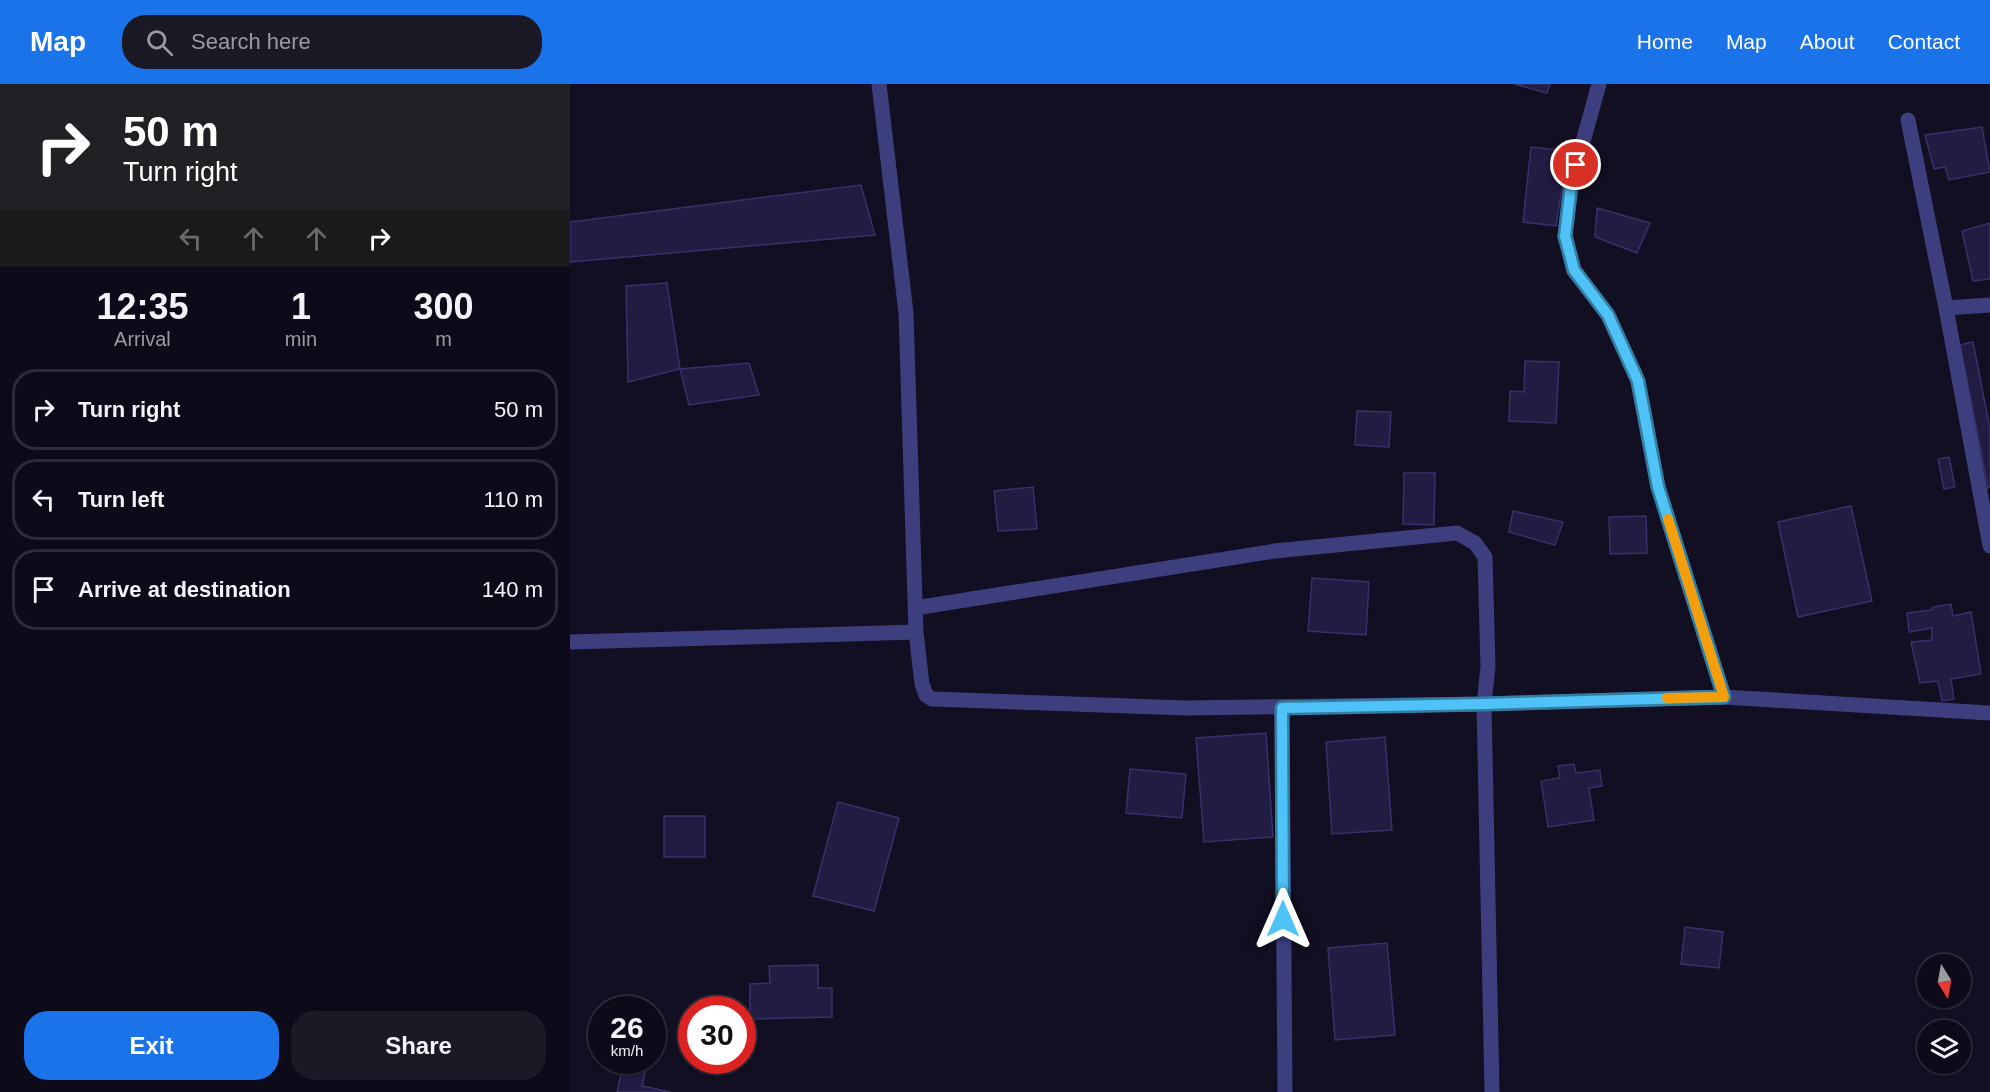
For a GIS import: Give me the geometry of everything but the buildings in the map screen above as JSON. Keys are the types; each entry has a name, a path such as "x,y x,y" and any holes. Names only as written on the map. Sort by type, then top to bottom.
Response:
{"street":[{"path":"879,84 906,313 916,632 921,684 926,695 932,699 1186,708 1282,708 1724,697 1990,713"},
{"path":"1599,84 1571,185 1565,236 1574,270 1608,315 1638,381 1658,487 1724,697"},
{"path":"1908,120 1990,546"},
{"path":"1946,308 1990,305"},
{"path":"915,608 1275,551 1457,533 1475,543 1485,557 1488,668 1484,704 1492,1092"},
{"path":"570,642 916,632"},
{"path":"1282,708 1285,1092"}],"slow traffic":[{"path":"1667,698 1724,697 1668,519"}],"route":[{"path":"1283,919 1282,708 1724,697 1658,487 1638,381 1608,315 1574,270 1565,236 1571,185 1576,165"}]}
